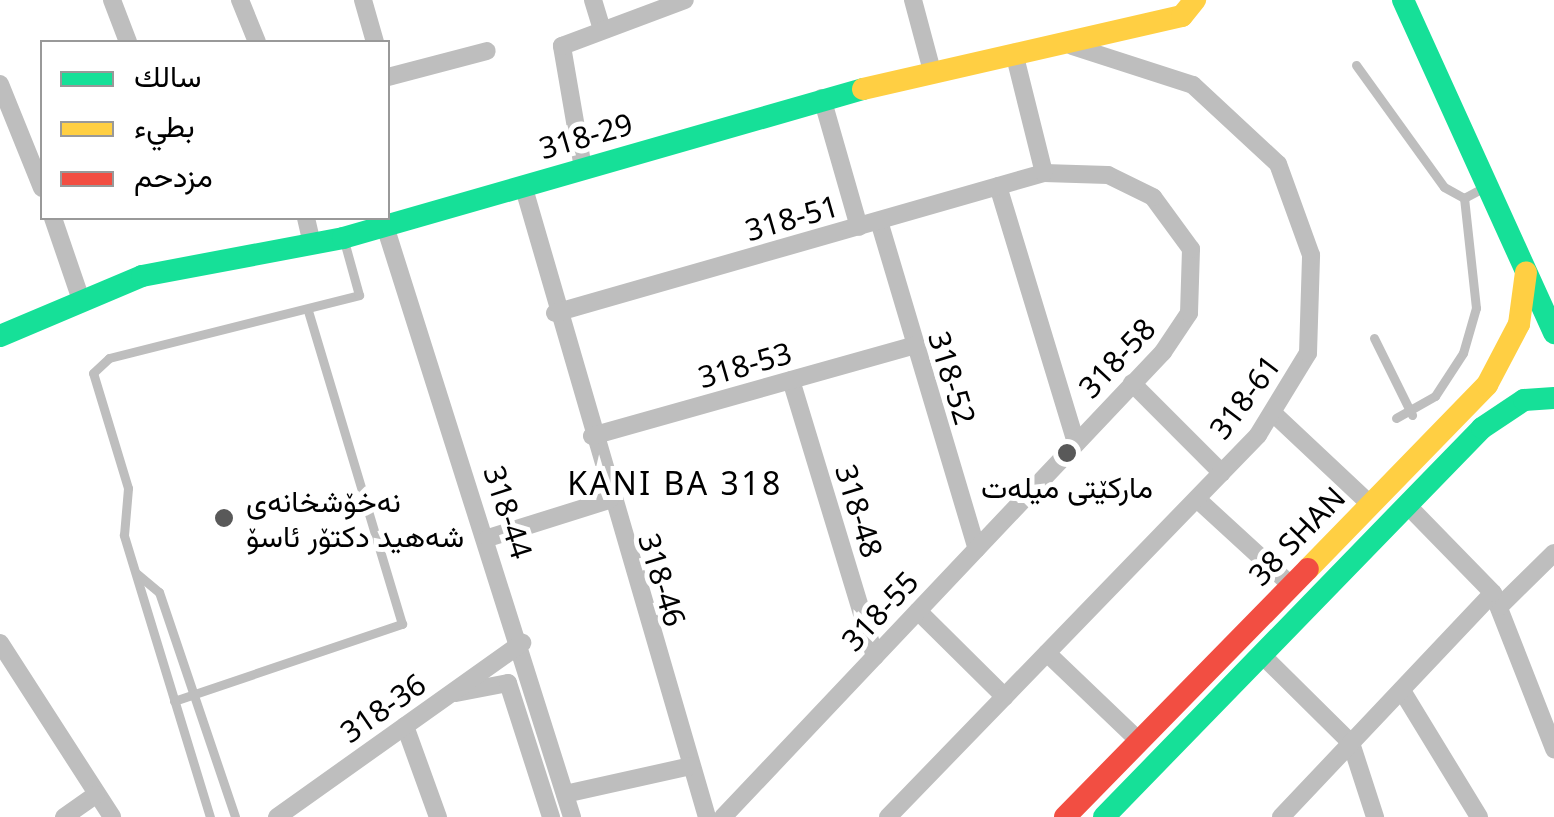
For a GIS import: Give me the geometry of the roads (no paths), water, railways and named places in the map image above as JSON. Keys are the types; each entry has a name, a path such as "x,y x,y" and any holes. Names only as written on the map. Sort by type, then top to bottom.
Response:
{"street":[{"path":"112,0 127,40"},
{"path":"240,0 256,40"},
{"path":"363,0 373,40"},
{"path":"593,0 601,26"},
{"path":"583,168 562,46 601,26 685,0"},
{"path":"914,0 932,71"},
{"path":"1402,0 1474,192 1526,272 1554,333"},
{"name":"318-29","path":"0,336 80,298 176,268 343,238 822,98 1194,4"},
{"name":"318-61","path":"888,817 1274,414 1302,372 1314,309 1304,215 1278,164 1222,106 1176,76 1082,46 1024,50"},
{"path":"1024,50 1044,173"},
{"path":"390,75 487,51"},
{"path":"0,84 40,175"},
{"path":"822,98 860,227"},
{"name":"318-58","path":"1044,173 1077,170 1138,188 1172,216 1191,249 1189,313 1132,384 1076,443"},
{"name":"318-51","path":"555,312 1044,173"},
{"name":"318-46","path":"522,185 609,500 707,817"},
{"path":"998,186 1076,443"},
{"path":"54,220 80,298"},
{"path":"306,220 312,243"},
{"name":"318-52","path":"879,221 913,346 977,549"},
{"name":"318-44","path":"386,226 522,643 572,817"},
{"name":"38 SHAN","path":"1066,817 1498,369 1519,324 1526,272"},
{"name":"318-53","path":"592,436 913,346"},
{"name":"318-48","path":"791,380 875,657"},
{"path":"1132,384 1222,472"},
{"name":"38 SHAN","path":"1104,817 1125,808 1262,655 1500,413 1554,398"},
{"path":"1274,414 1370,504"},
{"name":"318-55","path":"723,817 1076,443"},
{"path":"1197,498 1291,585"},
{"path":"488,538 609,500"},
{"path":"1407,505 1496,600 1554,750"},
{"path":"1281,817 1496,600 1554,553"},
{"path":"918,611 1005,697"},
{"path":"0,643 112,817"},
{"name":"318-36","path":"277,817 522,643"},
{"path":"1047,653 1140,741"},
{"path":"1262,655 1351,744 1374,817"},
{"path":"451,694 508,682 551,817"},
{"path":"1404,694 1479,817"},
{"path":"405,726 438,817"},
{"path":"565,794 692,766"},
{"path":"64,817 96,795"}],"lane":[{"path":"1356,65 1444,187 1474,192 1476,308 1463,353 1412,415 1396,418"},
{"path":"210,817 124,535 128,488 96,368 360,294 343,238"},
{"path":"174,700 402,624 308,310"},
{"path":"1374,338 1412,415"},
{"path":"135,571 159,592 235,817"}],"place":[{"name":"مارکێتی میلەت","path":"1067,453"},
{"name":"نەخۆشخانەی شەهید دکتۆر ئاسۆ","path":"224,518"}],"district":[{"name":"KANI BA 318","path":"675,483"}]}
